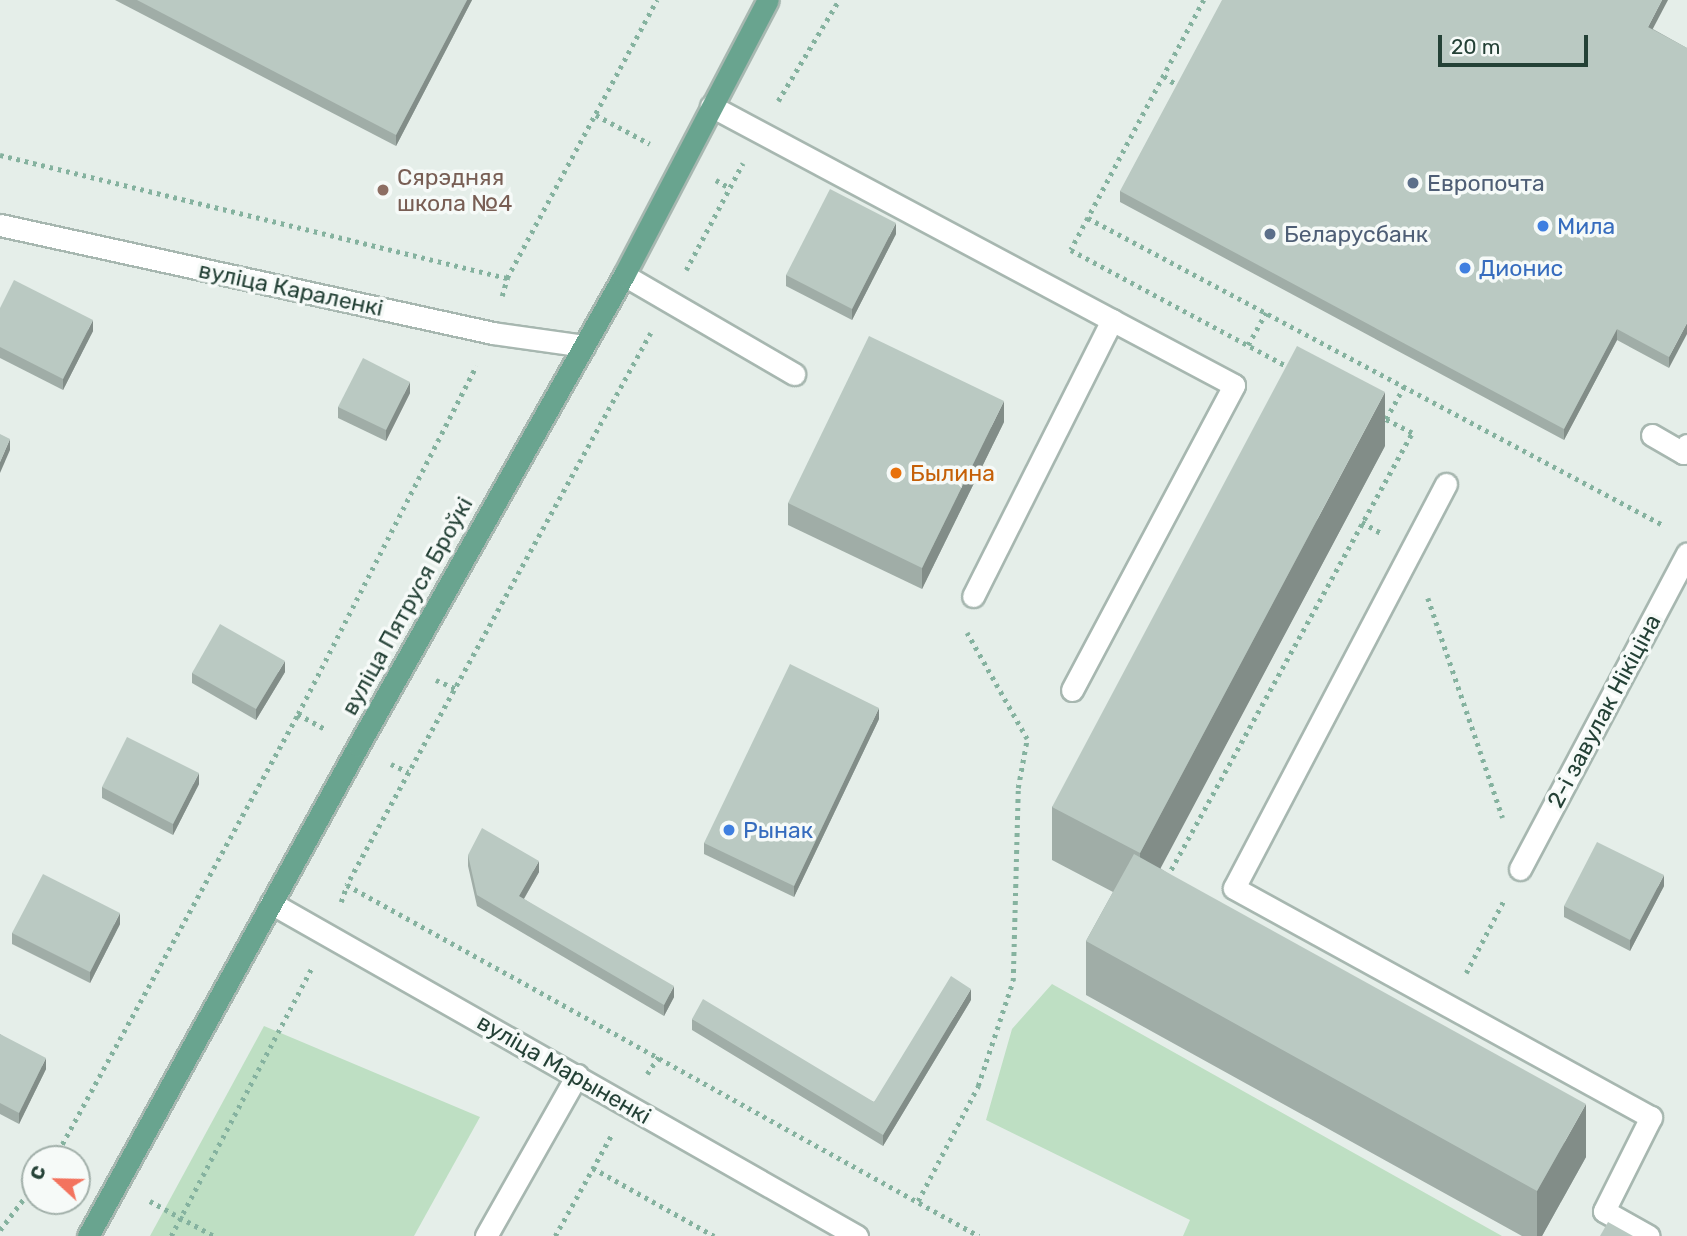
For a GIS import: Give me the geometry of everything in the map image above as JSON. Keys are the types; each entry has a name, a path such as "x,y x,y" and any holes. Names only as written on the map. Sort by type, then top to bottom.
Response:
{"main road":[{"name":"вуліца Пятруся Броўкі","path":"88,1236 271,903 624,275 710,106 768,0"}],"street":[{"path":"710,106 1234,385 1072,690"},
{"name":"вуліца Караленкі","path":"0,225 493,333 584,346"},
{"path":"624,275 794,374"},
{"path":"973,596 1112,320"},
{"path":"1652,435 1683,453 1687,445"},
{"path":"1446,484 1234,888 1651,1117 1604,1211 1649,1236"},
{"name":"2-і завулак Нікіціна","path":"1520,869 1687,553"},
{"name":"вуліца Марыненкі","path":"271,903 857,1236"},
{"path":"486,1236 577,1075"}],"path":[{"path":"63,1145 298,714 493,333 507,278 657,0"},
{"path":"171,1236 328,936 347,885 759,133 839,0"},
{"path":"1204,0 1088,218 1675,531"},
{"path":"1164,76 1182,88"},
{"path":"0,155 507,278"},
{"path":"1248,345 1266,313"},
{"path":"1385,419 1404,387"},
{"path":"1362,522 1412,550 1520,869 1450,1005"},
{"path":"918,1201 978,1086 1013,981 1018,788 1027,739 966,631 973,596"},
{"path":"347,885 979,1236"},
{"path":"555,1236 659,1056"},
{"path":"593,1168 714,1236"},
{"path":"0,1230 21,1202"}],"green space":[{"path":"1052,984 1502,1236 1183,1236 1190,1220 986,1120 1012,1029"},
{"path":"264,1026 480,1117 414,1236 150,1236"}],"building":[{"path":"137,0 467,0 396,135"},
{"name":"Дионис","path":"1222,0 1662,0 1648,27 1687,48 1687,323 1669,357 1617,329 1564,429 1120,191"},
{"path":"830,189 896,223 852,309 786,275"},
{"path":"14,280 93,320 63,379 0,347 0,308"},
{"name":"Былина","path":"869,336 1004,401 922,568 788,503"},
{"path":"1297,346 1385,392 1140,853 1052,807"},
{"path":"363,358 410,382 386,430 338,407"},
{"path":"0,434 10,439 0,462"},
{"path":"220,624 285,661 256,709 192,673"},
{"path":"790,664 879,708 794,886 704,843"},
{"path":"127,737 199,773 173,824 102,787"},
{"path":"482,828 539,861 519,896 674,986 664,1005 477,895 468,855"},
{"path":"1597,842 1664,875 1630,940 1564,906"},
{"path":"1134,854 1586,1104 1537,1191 1086,941"},
{"path":"43,874 120,913 90,972 12,933"},
{"path":"951,976 971,989 883,1135 692,1019 703,999 874,1102"},
{"path":"0,1034 46,1058 19,1113 0,1103"},
{"path":"1608,1222 1633,1236 1600,1236"}],"place":[{"name":"Европочта","path":"1413,183"},
{"name":"Сярэдняя школа №4","path":"383,190"},
{"name":"Мила","path":"1543,226"},
{"name":"Беларусбанк","path":"1270,234"},
{"name":"Дионис","path":"1465,268"},
{"name":"Былина","path":"896,473"},
{"name":"Рынак","path":"729,830"}]}
